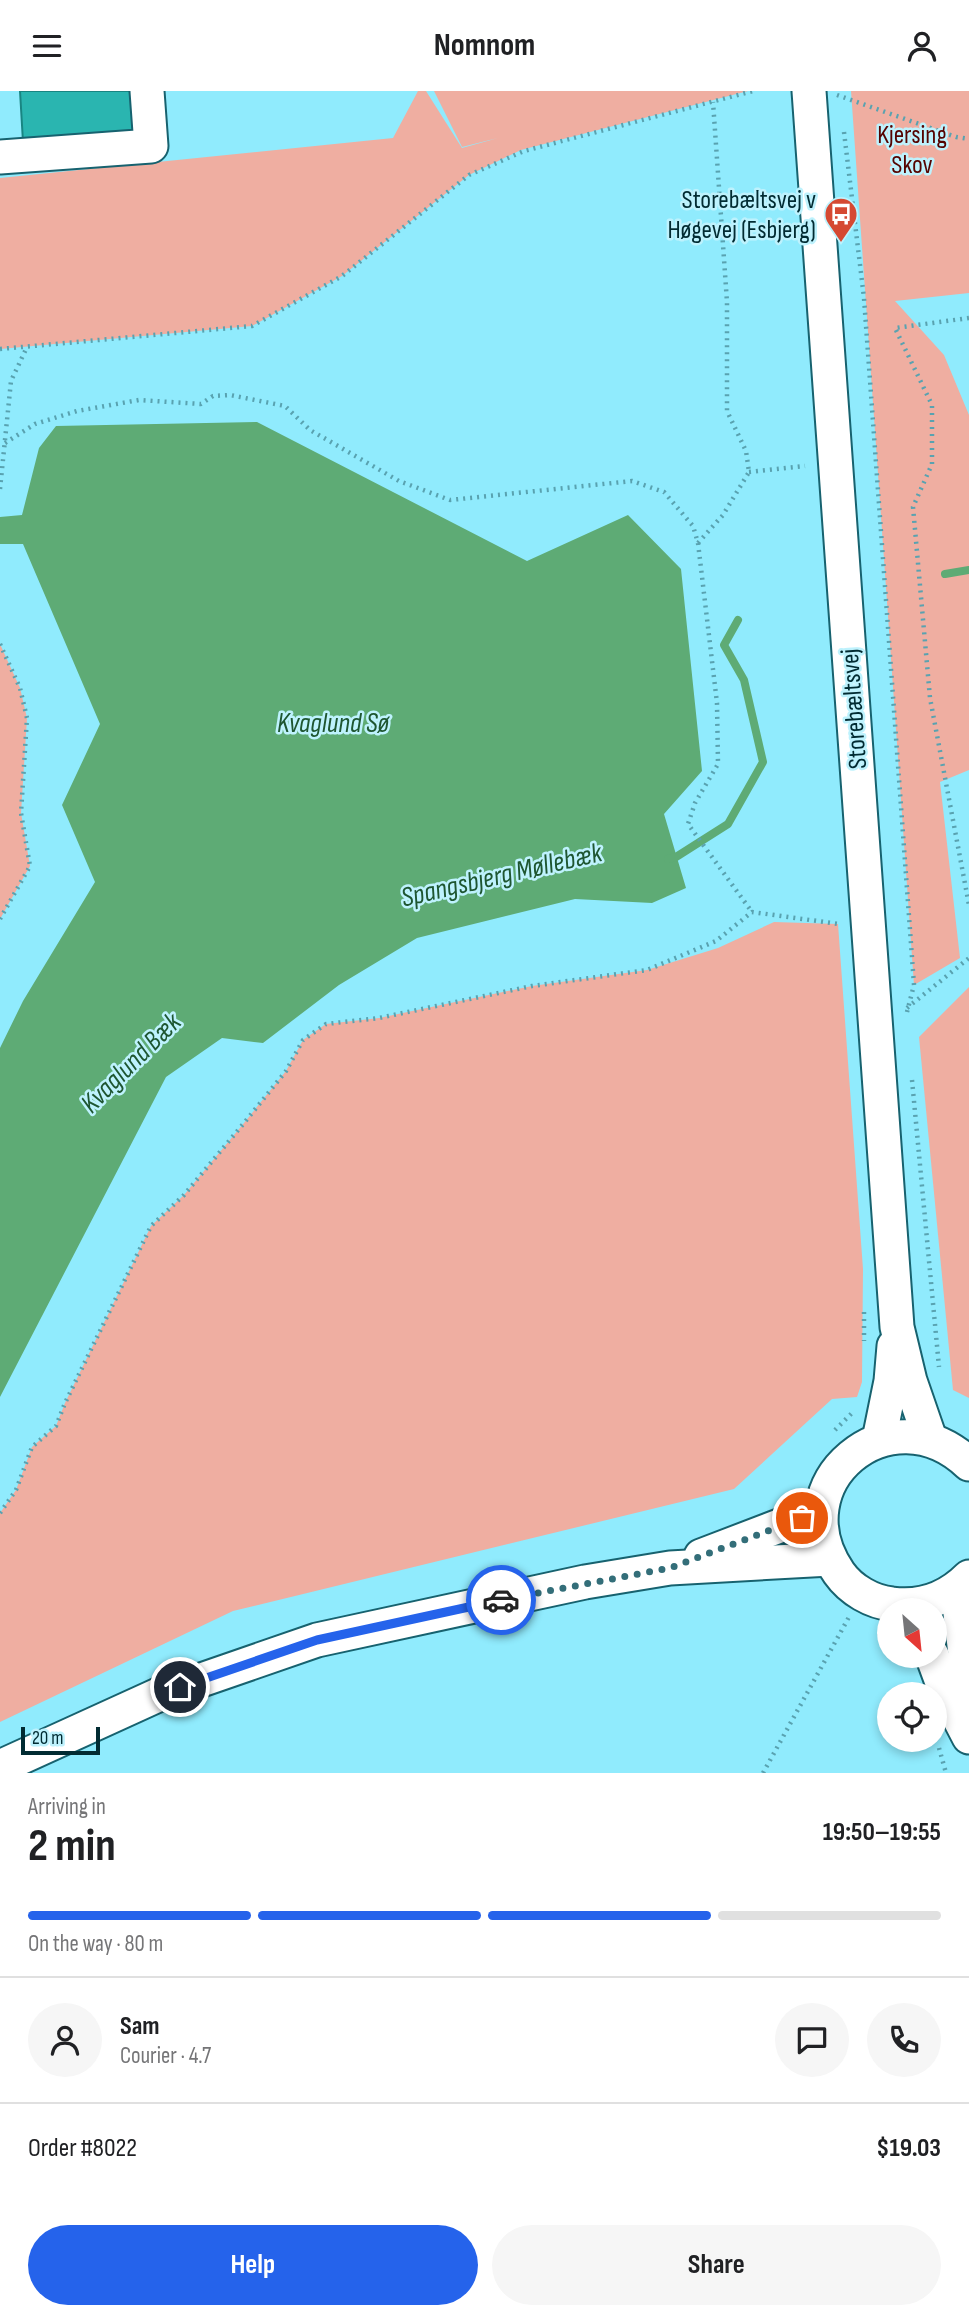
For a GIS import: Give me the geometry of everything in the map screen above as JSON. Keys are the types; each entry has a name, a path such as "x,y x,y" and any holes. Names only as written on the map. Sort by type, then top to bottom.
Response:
{"street":[{"path":"0,157 150,146 147,91"},
{"name":"Storebæltsvej","path":"830,93 853,923 897,1327 910,1381 930,1439"},
{"name":"Storebæltsvej","path":"879,1440 891,1381 897,1327"},
{"path":"877,1600 862,1594 843,1579 830,1559 822,1535 821,1510 827,1487 840,1467 858,1450 879,1440 905,1435 930,1439 954,1450 969,1464"},
{"path":"670,1568 821,1510"},
{"path":"0,1767 158,1695 317,1640 585,1582 670,1568 830,1559"},
{"path":"940,1598 963,1583 969,1686"},
{"path":"937,1668 946,1693 953,1741"}],"path":[{"path":"0,349 252,326 342,276 469,175 524,151 753,91"},
{"path":"830,93 842,110"},
{"path":"830,93 956,137 969,139"},
{"path":"698,543 723,515 749,473 747,451 727,411 727,302 713,102"},
{"path":"843,124 864,298 913,971 914,985 906,1009 907,1020"},
{"path":"969,318 895,328 932,405 932,464 914,507 930,698 969,905"},
{"path":"0,489 11,381 27,347"},
{"path":"5,443 35,424 77,411 139,400 201,404 213,397 230,395 285,406 321,437 399,481 450,500 632,481 664,492 693,526 698,543 717,703 718,764 695,803 688,824 752,912"},
{"path":"804,453 806,480"},
{"path":"749,473 805,466"},
{"path":"0,644 20,688 27,718 21,813 30,866 0,919"},
{"path":"837,910 853,923"},
{"path":"0,1513 16,1490 32,1447 57,1426 65,1402 151,1226 184,1195 253,1113 286,1071 303,1040 326,1024 379,1018 532,986 647,971 716,941 752,912 853,923"},
{"path":"839,938 853,923"},
{"path":"906,1009 969,958"},
{"path":"912,1079 940,1377"},
{"path":"863,1354 864,1305"},
{"path":"829,1437 854,1411 857,1401"},
{"path":"764,1773 850,1617 840,1610"},
{"path":"946,1773 953,1741"}],"green space":[{"path":"418,91 426,91 462,148 498,138 462,147 434,91 748,91 521,150 469,175 342,276 252,326 0,349 0,178 393,138"},
{"name":"Kjersing Skov","path":"851,91 969,91 969,293 895,301 944,355 969,415 969,770 940,782 960,958 914,985"},
{"path":"0,644 20,688 27,718 21,813 30,866 0,919"},
{"path":"774,922 838,924 863,1269 862,1382 857,1397 832,1399 734,1489 233,1611 0,1722 0,1513 16,1490 32,1447 56,1426 151,1226 184,1195 244,1123 286,1071 303,1040 326,1024 379,1018 532,986 647,970 718,948"},
{"path":"969,987 969,1398 953,1390 919,1037"}],"water":[{"name":"Kvaglund Sø","path":"257,422 527,561 628,515 681,569 702,771 664,814 686,888 652,903 575,899 417,938 339,985 263,1043 222,1038 166,1077 0,1397 0,1048 23,1001 95,882 62,805 100,724 23,544 0,544 0,517 22,515 39,448 56,426"}],"building":[{"path":"20,91 131,91 134,135 23,142"}],"waterway":[{"name":"Spangsbjerg Møllebæk","path":"945,574 969,570"},
{"name":"Spangsbjerg Møllebæk","path":"668,859 676,857 728,824 763,762 744,680 724,645 738,620"}],"way so far":[{"path":"501,1600 670,1568 802,1518"}],"place":[{"name":"Storebæltsvej v Høgevej (Esbjerg)","path":"841,244"}],"route":[{"path":"180,1687 317,1640 501,1600"}],"water label":[{"name":"Kvaglund Bæk","path":"130,1062"}]}
